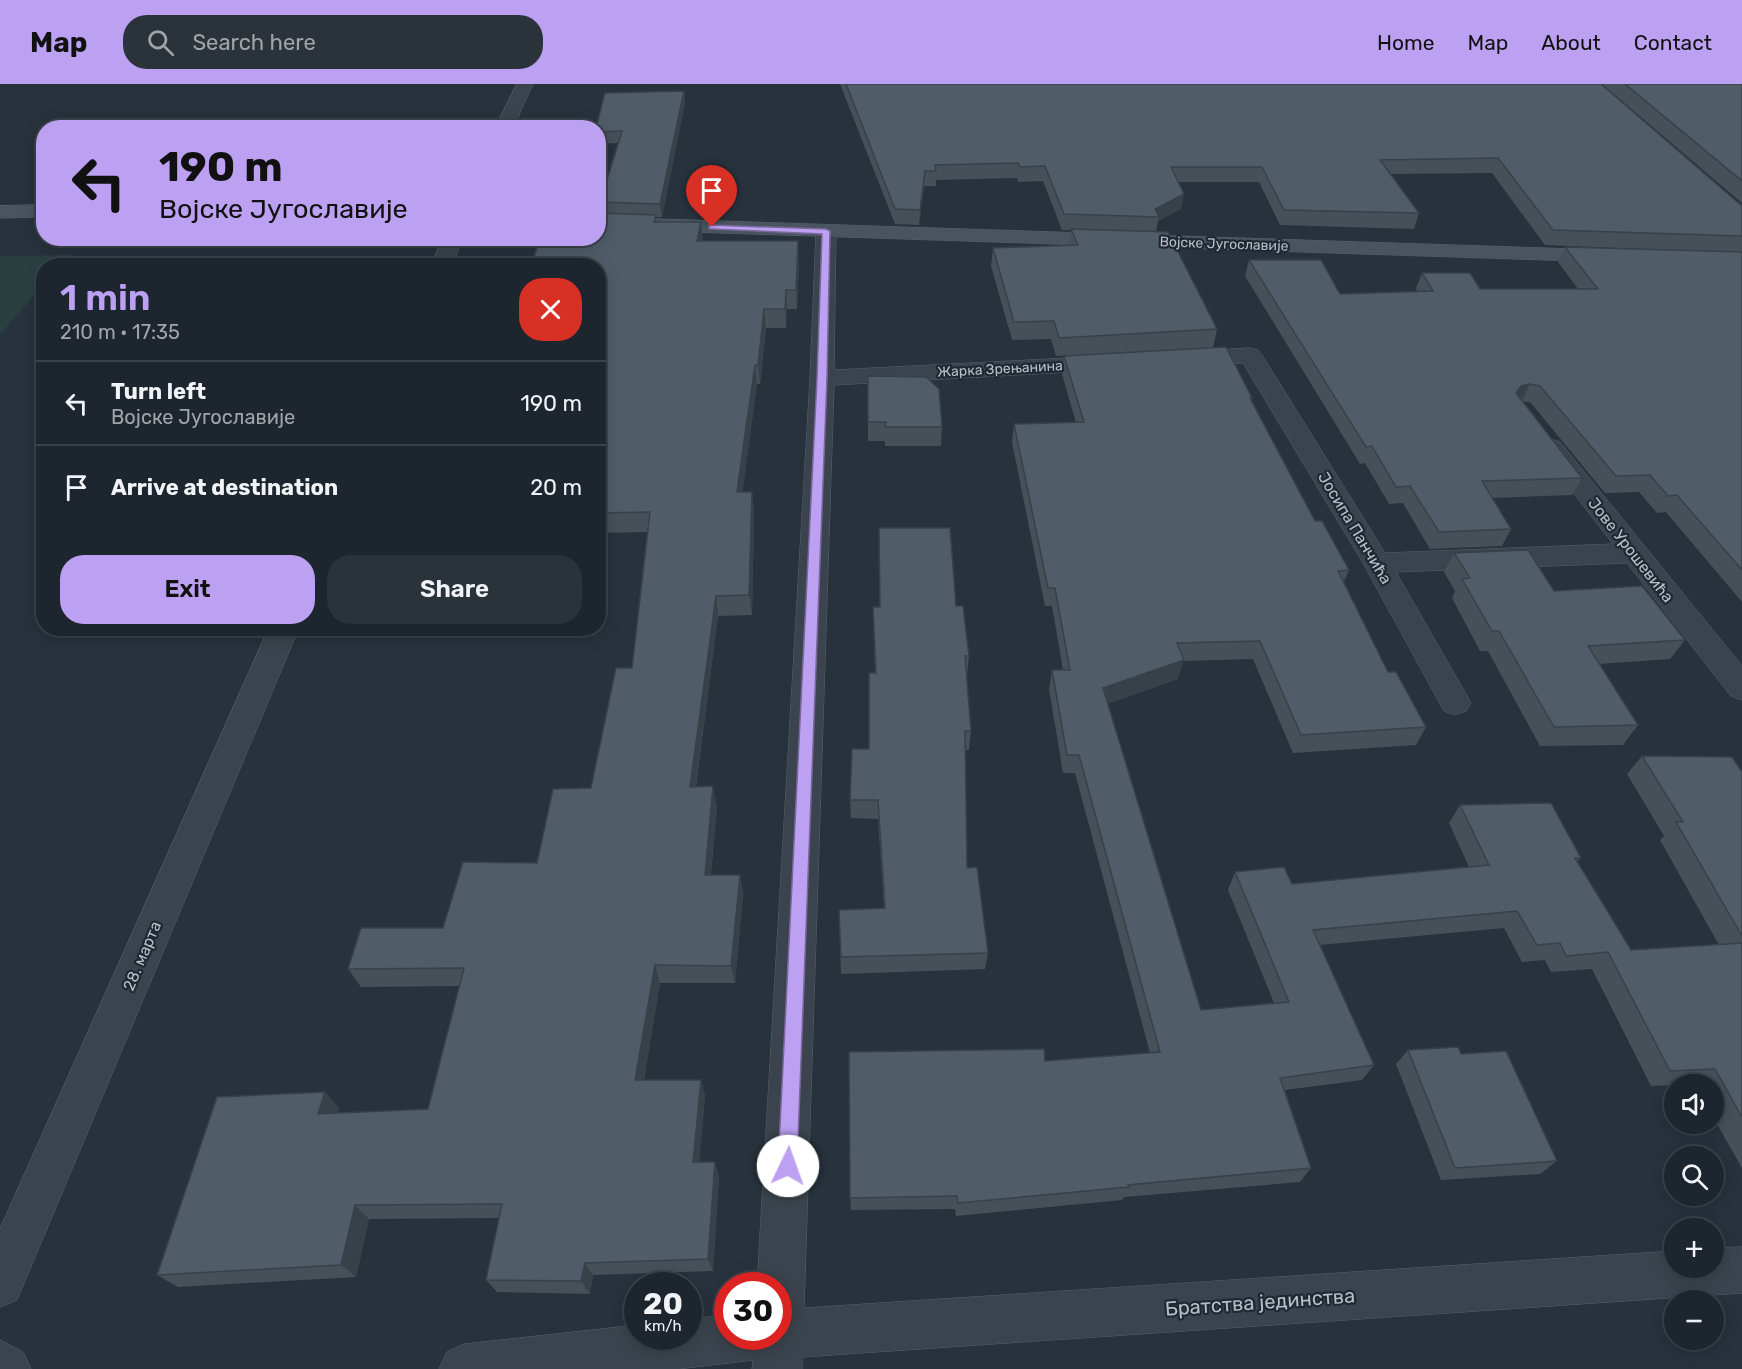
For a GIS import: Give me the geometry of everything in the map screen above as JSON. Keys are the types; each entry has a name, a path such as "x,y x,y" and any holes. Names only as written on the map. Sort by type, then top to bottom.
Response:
{"main road":[{"path":"0,212 36,211"},
{"name":"Војске Југославије","path":"606,223 1628,256"}],"street":[{"path":"508,120 525,84"},
{"path":"776,1272 822,378 826,231"},
{"name":"Јосипа Панчића","path":"1167,360 1250,356 1377,563 1455,703"},
{"name":"Жарка Зрењанина","path":"822,378 1131,362"},
{"name":"Јове Урошевића","path":"1536,428 1742,688"},
{"path":"1377,563 1633,553"},
{"name":"28. марта","path":"0,1283 281,636"},
{"name":"Братства јединства","path":"792,1341 1742,1270"},
{"name":"Братства јединства","path":"464,1369 714,1348"},
{"path":"0,1365 6,1369"}],"green space":[{"path":"72,255 69,258 36,258 36,294 0,334 0,256"}],"building":[{"path":"846,84 1601,84 1742,206 1742,236 1553,230 1498,158 1380,160 1419,213 1284,210 1262,167 1171,167 1184,194 1155,209 1159,217 1064,214 1045,166 1020,167 1018,163 935,165 936,171 925,171 920,210 895,209"},
{"path":"1625,84 1742,84 1742,181"},
{"path":"684,91 660,204 606,202 606,183 622,131 606,132 606,120 598,120 605,93"},
{"path":"606,213 656,215 654,222 701,222 697,241 798,241 796,290 786,290 785,309 764,309 758,365 755,365 743,448 737,492 752,492 749,595 716,596 690,787 713,786 705,875 740,875 731,966 655,965 635,1080 701,1080 693,1162 715,1162 708,1259 585,1263 581,1281 486,1280 502,1204 355,1205 341,1265 157,1275 217,1097 325,1092 318,1114 428,1109 464,968 348,969 361,928 443,928 463,862 537,863 553,789 591,788 616,668 632,668 650,512 606,513 606,258 534,258 537,246 606,246"},
{"path":"1071,229 1168,232 1217,329 1059,338 1054,321 1014,322 993,248 1078,245"},
{"path":"1565,247 1742,252 1742,570 1677,495 1668,496 1650,475 1616,476 1540,386 1530,384 1521,386 1516,393 1582,478 1482,481 1511,529 1439,532 1410,486 1396,487 1372,446 1366,447 1249,260 1321,260 1340,294 1433,291 1422,273 1470,273 1480,289 1598,289"},
{"path":"1226,347 1252,398 1250,398 1315,521 1322,521 1349,570 1338,571 1388,672 1396,672 1426,727 1301,735 1260,641 1177,643 1184,660 1103,688 1201,1010 1289,1002 1235,872 1284,867 1292,884 1489,865 1460,805 1551,803 1581,858 1575,858 1631,950 1742,943 1742,1117 1724,1085 1724,1074 1718,1074 1715,1069 1670,1071 1608,952 1566,956 1560,943 1537,945 1517,911 1313,930 1374,1065 1280,1078 1311,1168 958,1203 957,1196 850,1198 849,1052 1044,1049 1045,1061 1160,1052 1079,755 1067,755 1052,670 1070,670 1055,588 1048,588 1014,424 1084,422 1064,356"},
{"path":"868,376 926,377 939,389 942,427 885,427 886,422 868,422"},
{"path":"879,528 950,528 956,606 963,606 969,656 965,656 971,731 965,731 967,868 977,867 988,953 841,957 839,910 885,908 878,800 850,800 852,749 869,749 869,673 876,673 873,607 880,607"},
{"path":"1528,550 1554,591 1642,586 1685,640 1588,646 1638,725 1554,727 1499,631 1492,631 1462,579 1470,578 1454,553"},
{"path":"1642,756 1732,757 1742,772 1742,936 1676,822 1683,822"},
{"path":"1458,1047 1461,1054 1506,1051 1557,1161 1455,1168 1408,1050"}],"route":[{"path":"712,227 826,231 822,378 788,1166"}]}
